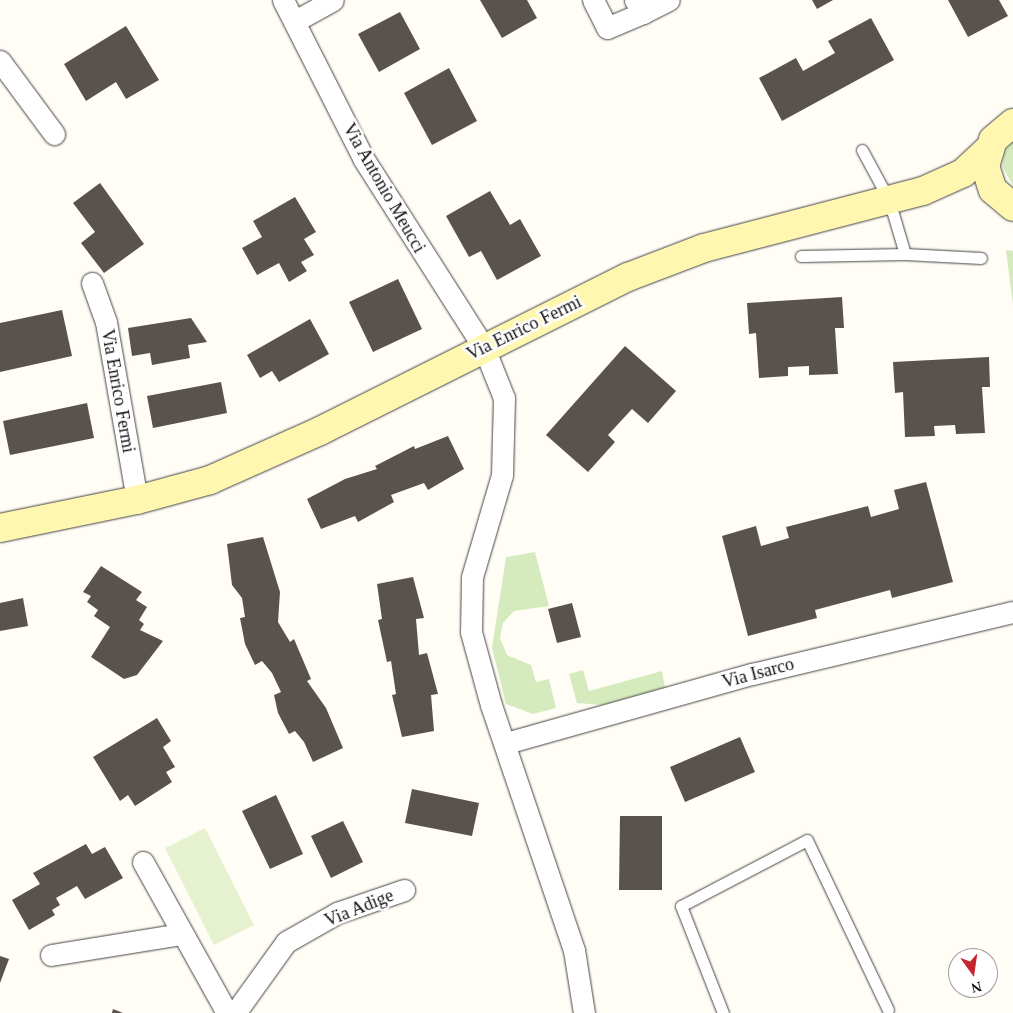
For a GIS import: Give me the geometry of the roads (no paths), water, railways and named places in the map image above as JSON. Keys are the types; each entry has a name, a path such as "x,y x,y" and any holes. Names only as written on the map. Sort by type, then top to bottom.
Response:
{"street":[{"name":"Via Antonio Meucci","path":"283,0 363,158 484,348"},
{"path":"295,21 333,0"},
{"path":"593,0 607,28 639,6 669,0"},
{"path":"0,61 54,134"},
{"name":"Via Enrico Fermi","path":"0,528 137,500 210,480 277,452 628,277 695,251 923,191 963,173 988,150 998,133 1012,123"},
{"path":"988,150 987,178 1008,205"},
{"name":"Via Enrico Fermi","path":"923,191 971,192 1008,205"},
{"name":"Via Enrico Fermi","path":"92,283 106,322 137,500"},
{"path":"484,348 504,398 505,443 502,475 472,577 471,632 479,668 506,743 574,950 584,1013"},
{"name":"Via Isarco","path":"506,743 752,674 1013,612"},
{"path":"143,862 180,934 227,1013"},
{"name":"Via Adige","path":"235,1013 286,942 337,913 404,890"},
{"path":"51,955 180,934"}],"lane":[{"path":"862,150 889,200 905,254"},
{"path":"802,256 905,254 981,258"},
{"path":"723,1013 681,906 807,840 888,1010"}]}
